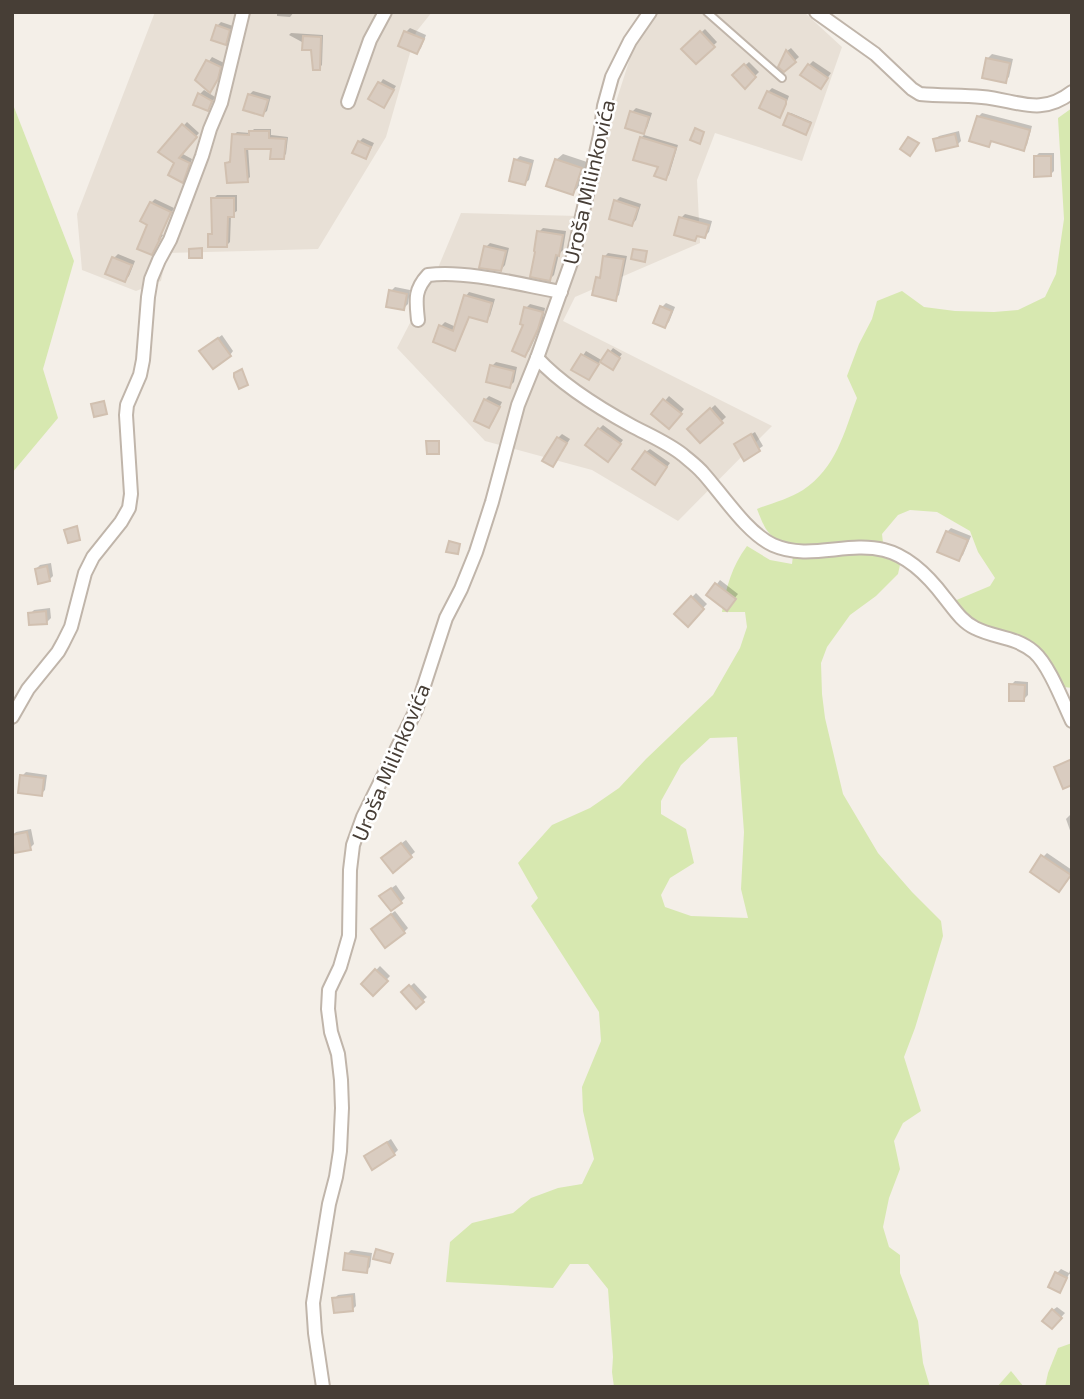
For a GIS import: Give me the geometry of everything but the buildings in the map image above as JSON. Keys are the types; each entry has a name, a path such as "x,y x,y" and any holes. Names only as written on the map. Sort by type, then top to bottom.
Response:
{"street":[{"path":"12,717 27,689 64,643 71,627 85,573 93,557 121,523 129,508 131,494 126,415 143,360 151,279 174,230 221,103 243,12"},
{"path":"348,102 370,40 385,12"},
{"name":"Uroša Milinkovića","path":"323,1387 313,1303 340,1151 342,1108 340,1067 328,1009 329,990 340,967 349,936 353,845 363,817 416,710 446,618 476,552 518,405 573,257 612,77 630,41 650,12"},
{"path":"816,12 874,54 920,94 986,97 1032,107 1058,102 1072,92"},
{"path":"418,320 416,298 428,275 446,274 501,280 561,292"},
{"path":"537,358 551,373 579,393 680,453 701,471 750,528 771,544 806,552 871,548 886,550 907,560 928,577 960,617 975,629 1014,640 1034,652 1044,664 1072,722"}],"lane":[{"path":"707,12 782,78"}],"shaded area":[{"path":"155,12 432,12 416,32 386,137 318,249 167,253 161,281 136,291 82,270 77,214"},
{"path":"645,12 804,12 842,47 802,161 715,133 697,180 700,243 575,297 563,321 772,426 678,521 592,470 485,441 397,348 435,275 461,213 579,216"}],"green space":[{"path":"12,102 74,261 43,369 58,418 12,473"},
{"path":"1072,108 1072,688 1056,686 1033,654 984,635 947,604 990,586 995,578 978,552 970,531 937,512 910,510 898,515 882,534 883,543 903,551 898,574 876,596 850,615 827,647 821,663 825,718 843,794 878,853 941,921 943,936 904,1057 921,1111 903,1123 894,1141 900,1169 889,1198 883,1227 889,1247 900,1255 900,1273 918,1321 923,1363 930,1387 614,1387 608,1289 588,1264 570,1264 553,1288 446,1282 450,1242 472,1223 513,1213 531,1198 558,1188 582,1184 594,1159 583,1111 582,1087 601,1041 599,1012 531,906 538,898 518,863 552,825 590,808 619,788 713,695 740,648 747,627 745,612 722,612 730,577 737,561 747,546 770,560 792,564 794,547 770,534 757,509 803,490 824,471 838,449 857,398 847,376 877,301 902,291 924,307 994,312 1018,310 1045,297 1056,274 1064,219 1058,118","holes":["737,737 744,832 741,889 748,918 691,916 665,907 661,895 670,878 694,863 686,829 661,814 661,801 681,765 710,738"]},
{"path":"1072,1343 1072,1387 1045,1387 1058,1348"},
{"path":"1011,1371 1024,1387 997,1387"}]}
